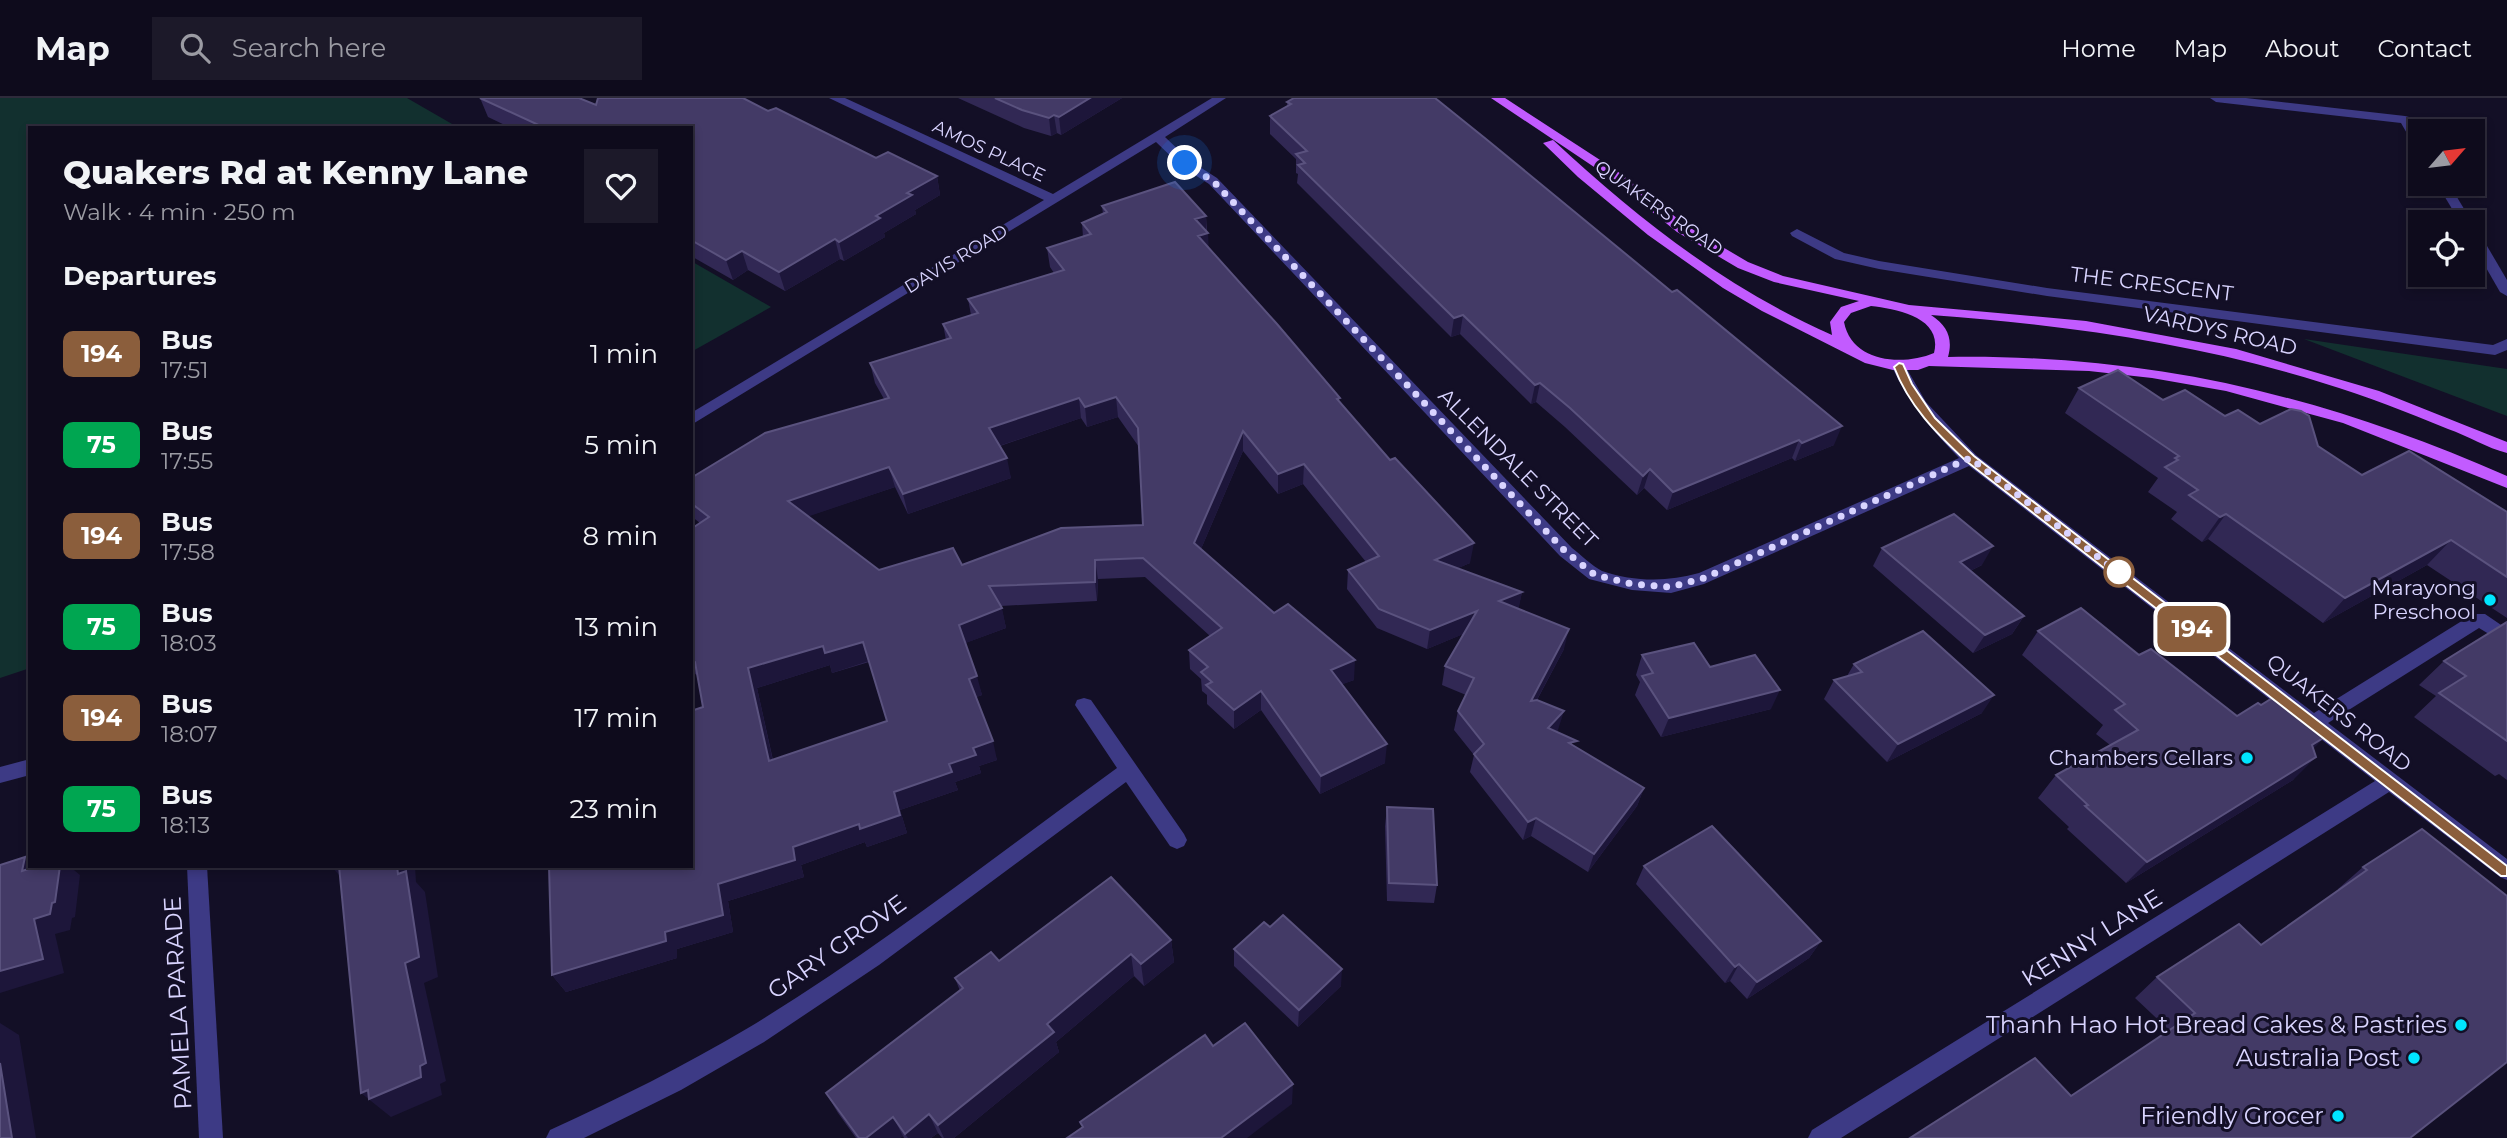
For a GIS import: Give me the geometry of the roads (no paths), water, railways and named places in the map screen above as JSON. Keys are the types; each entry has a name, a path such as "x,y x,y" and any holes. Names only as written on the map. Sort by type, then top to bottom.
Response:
{"main road":[{"name":"QUAKERS ROAD","path":"1497,98 1612,174 1682,229 1743,265 1779,279 1911,309"},
{"name":"QUAKERS ROAD","path":"1521,116 1589,181 1695,264 1786,320 1850,348 1864,357 1899,367"},
{"path":"1850,348 1835,328 1837,318 1843,310 1855,304 1886,303"},
{"path":"1911,309 1926,317 1944,337 1945,347 1941,356 1931,362"},
{"name":"VARDYS ROAD","path":"1911,309 2046,320 2141,334 2245,355 2365,391 2507,448"},
{"path":"1899,367 1931,362 2066,363 2185,378 2301,406 2419,444 2507,482"}],"street":[{"name":"AMOS PLACE","path":"835,98 1053,199"},
{"name":"DAVIS ROAD","path":"693,419 1220,98"},
{"path":"2216,98 2405,120 2408,125"},
{"name":"ALLENDALE STREET","path":"1157,136 1185,163 1213,181 1566,552 1595,575 1632,584 1671,587 1704,578 1970,458"},
{"name":"THE CRESCENT","path":"1797,233 1840,256 2047,292 2495,350 2507,344"},
{"path":"2485,254 2507,292"},
{"name":"QUAKERS ROAD","path":"1899,367 1906,384 1931,421 1970,458 2507,871"},
{"path":"2314,722 2479,619 2507,638"},
{"path":"1084,705 1177,840"},
{"path":"0,775 28,768"},
{"name":"GARY GROVE","path":"558,1138 654,1092 781,1019 842,979 1128,769"},
{"name":"KENNY LANE","path":"1820,1138 2390,781"},
{"name":"PAMELA PARADE","path":"197,868 211,1138"}],"place":[{"name":"Marayong Preschool","path":"2490,600"},
{"name":"Chambers Cellars","path":"2247,758"},
{"name":"Thanh Hao Hot Bread Cakes & Pastries","path":"2461,1025"},
{"name":"Australia Post","path":"2414,1058"},
{"name":"Friendly Grocer","path":"2338,1116"}]}
